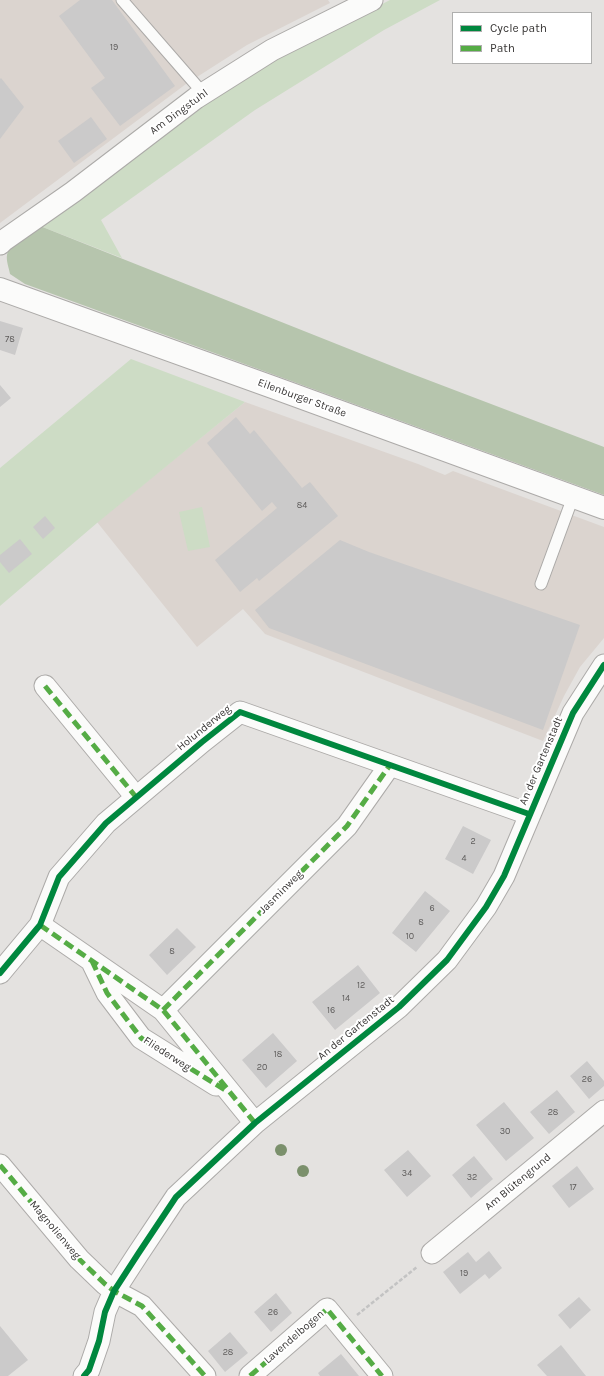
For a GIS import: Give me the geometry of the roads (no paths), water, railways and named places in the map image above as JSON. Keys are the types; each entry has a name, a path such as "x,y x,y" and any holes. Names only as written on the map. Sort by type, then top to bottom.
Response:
{"street":[{"name":"Am Dingstuhl","path":"0,244 73,192 203,94 272,50 372,0"},
{"name":"Eilenburger Straße","path":"0,289 604,508"},
{"name":"An der Gartenstadt","path":"84,1376 89,1370 99,1341 105,1312 114,1292 176,1197 255,1123 399,1007 448,960 486,907 504,876 573,713 604,665"},
{"path":"44,686 136,797"},
{"name":"Holunderweg","path":"0,973 40,925 59,878 106,823 240,712 529,814"},
{"name":"Jasminweg","path":"163,1010 347,826 390,765"},
{"name":"Fliederweg","path":"40,925 163,1010 255,1123"},
{"name":"Fliederweg","path":"91,961 107,993 141,1038 230,1093"},
{"name":"Am Blütengrund","path":"432,1253 604,1110"},
{"name":"Magnolienweg","path":"0,1165 79,1260 114,1292"},
{"path":"114,1292 142,1306 205,1376"},
{"name":"Lavendelbogen","path":"250,1376 327,1308 382,1376"}],"lane":[{"path":"122,0 203,94"},
{"path":"541,584 573,497"}]}
